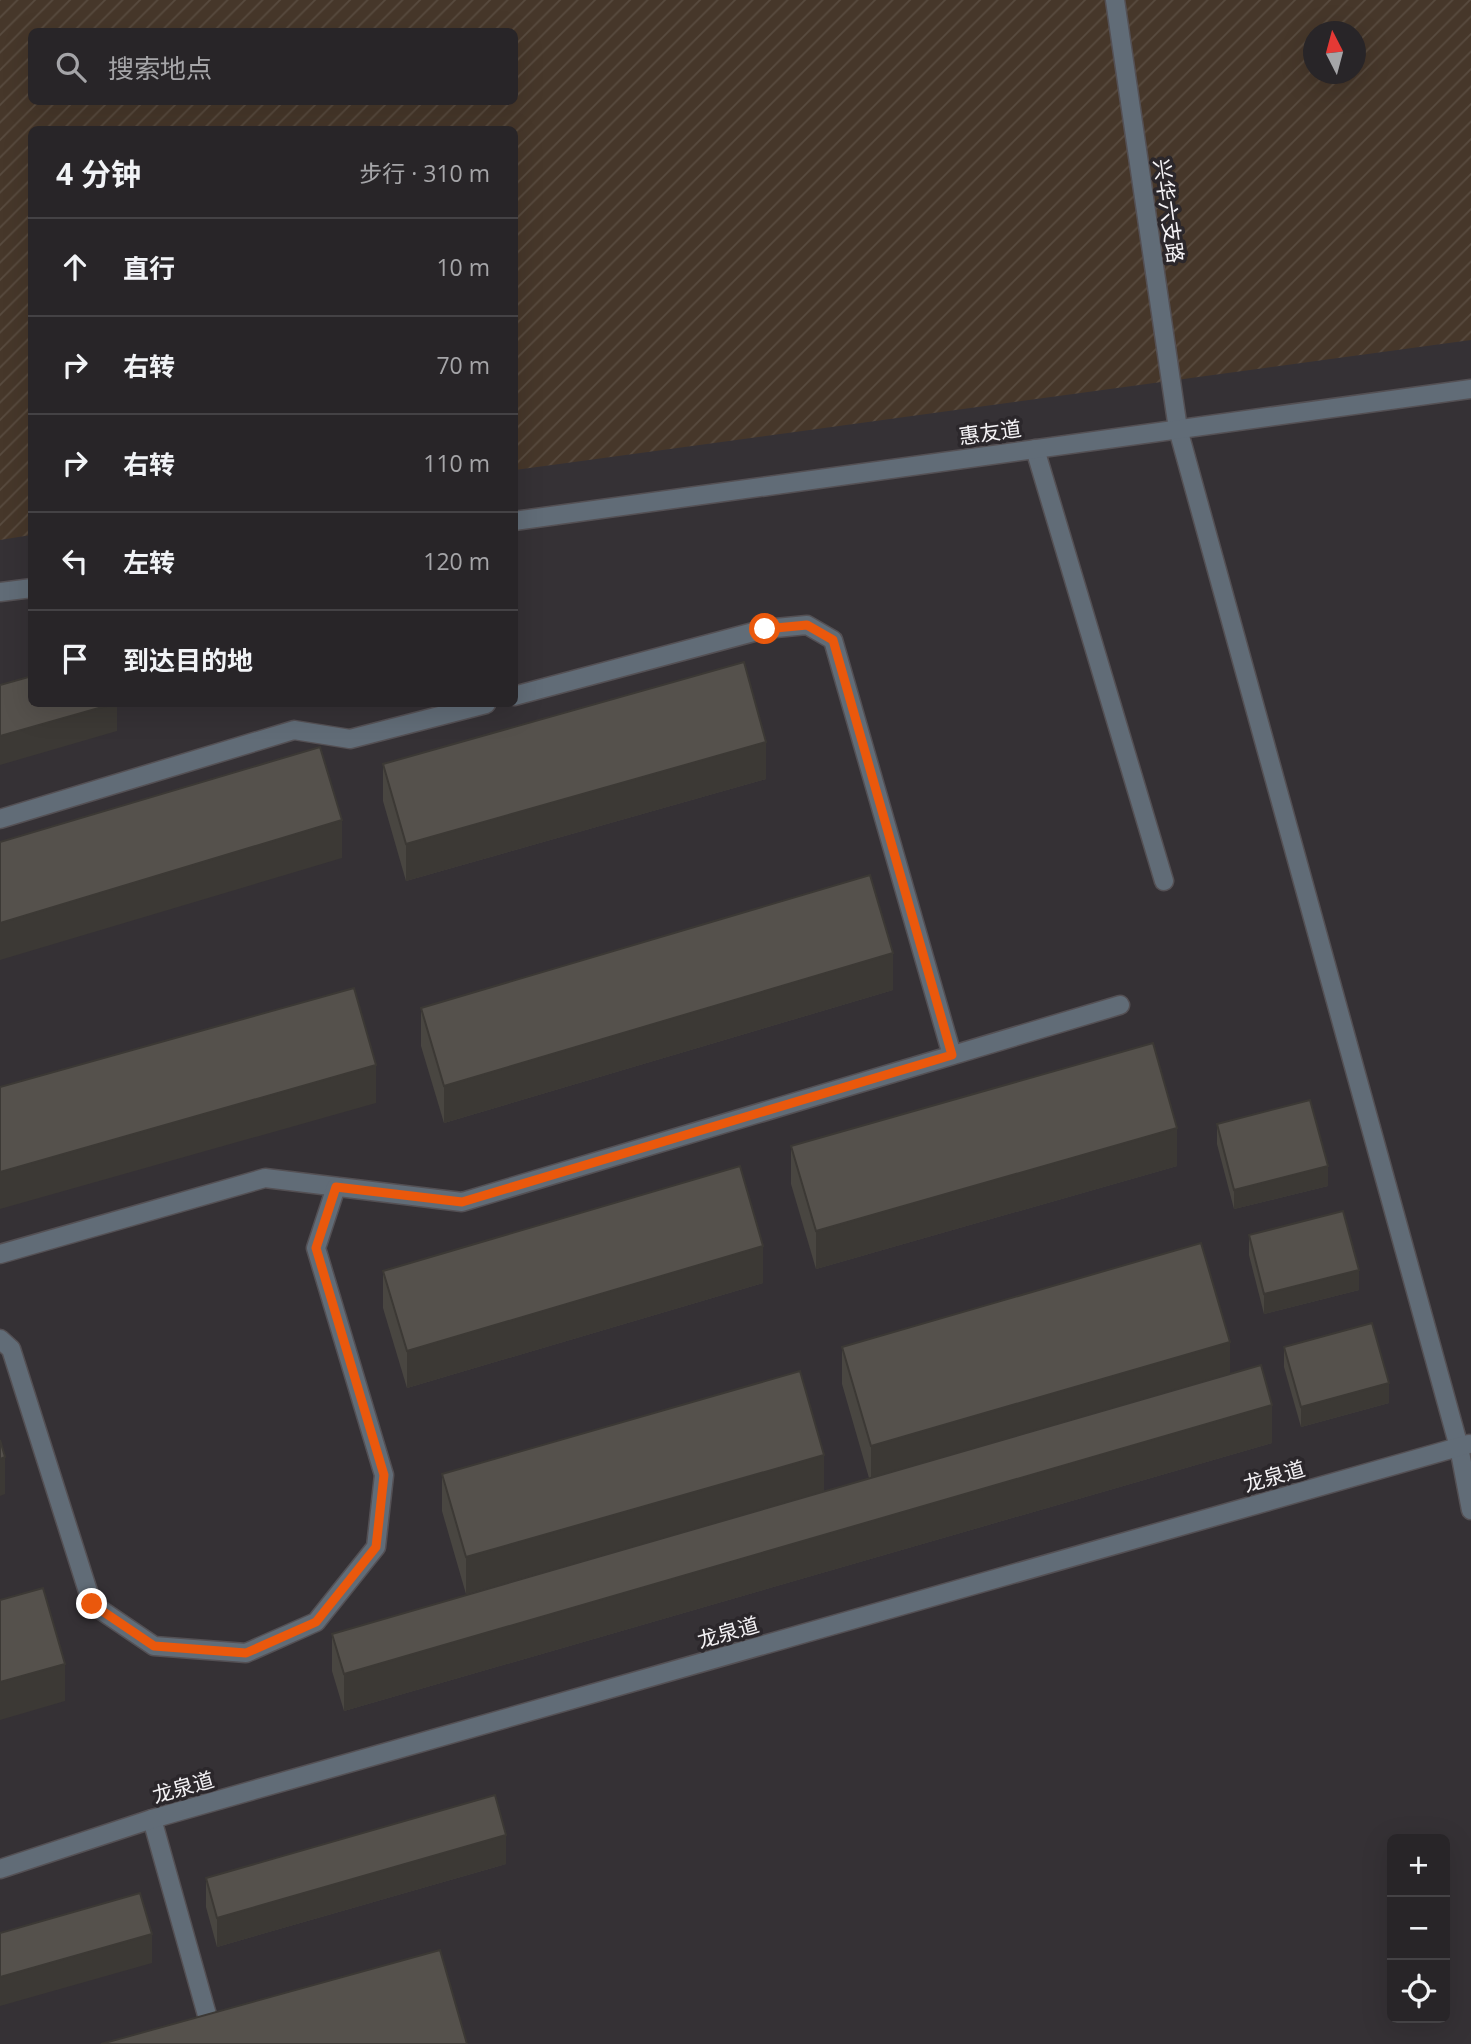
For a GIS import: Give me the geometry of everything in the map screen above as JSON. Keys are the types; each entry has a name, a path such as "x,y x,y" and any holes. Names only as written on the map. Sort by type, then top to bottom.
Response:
{"street":[{"name":"兴华六支路","path":"1115,0 1178,429 1465,1445 1471,1510"},
{"name":"惠友道","path":"518,520 1471,388"},
{"path":"1035,449 1164,881"},
{"path":"0,592 28,588"},
{"path":"518,695 765,629 807,625 833,640 952,1055"},
{"path":"0,819 294,730 350,740 475,707"},
{"path":"0,1254 265,1178 462,1202 1120,1005"},
{"path":"0,1339 11,1349 92,1604 154,1646 246,1653 316,1622 376,1547 384,1475 316,1248 336,1187"},
{"name":"龙泉道","path":"0,1869 152,1819 1465,1445"},
{"path":"152,1819 207,2015"}],"shaded area":[{"path":"0,0 1471,0 1471,340 518,470 518,126 28,126 28,535 0,540"}],"building":[{"path":"744,662 766,742 406,844 383,764"},
{"path":"28,677 28,707 102,707 0,736 0,685"},
{"path":"320,747 342,820 0,923 0,842"},
{"path":"870,875 893,953 444,1086 421,1008"},
{"path":"354,988 376,1065 0,1172 0,1087"},
{"path":"1153,1043 1177,1128 816,1231 791,1146"},
{"path":"1310,1100 1328,1166 1234,1190 1217,1124"},
{"path":"740,1166 763,1246 407,1351 383,1271"},
{"path":"1343,1211 1359,1270 1264,1294 1249,1235"},
{"path":"1201,1243 1230,1342 871,1446 842,1347"},
{"path":"1372,1323 1389,1383 1301,1407 1284,1347"},
{"path":"1261,1365 1272,1405 344,1674 332,1634"},
{"path":"800,1371 824,1455 466,1557 442,1474"},
{"path":"0,1440 5,1457 0,1459"},
{"path":"43,1588 65,1664 0,1682 0,1600"},
{"path":"495,1795 506,1835 217,1918 206,1878"},
{"path":"140,1893 152,1934 0,1977 0,1933"},
{"path":"440,1950 467,2044 101,2044"}],"route":[{"path":"92,1604 154,1646 246,1653 316,1622 376,1547 384,1475 316,1248 336,1187 462,1202 952,1055 833,640 807,625 765,629"}]}
